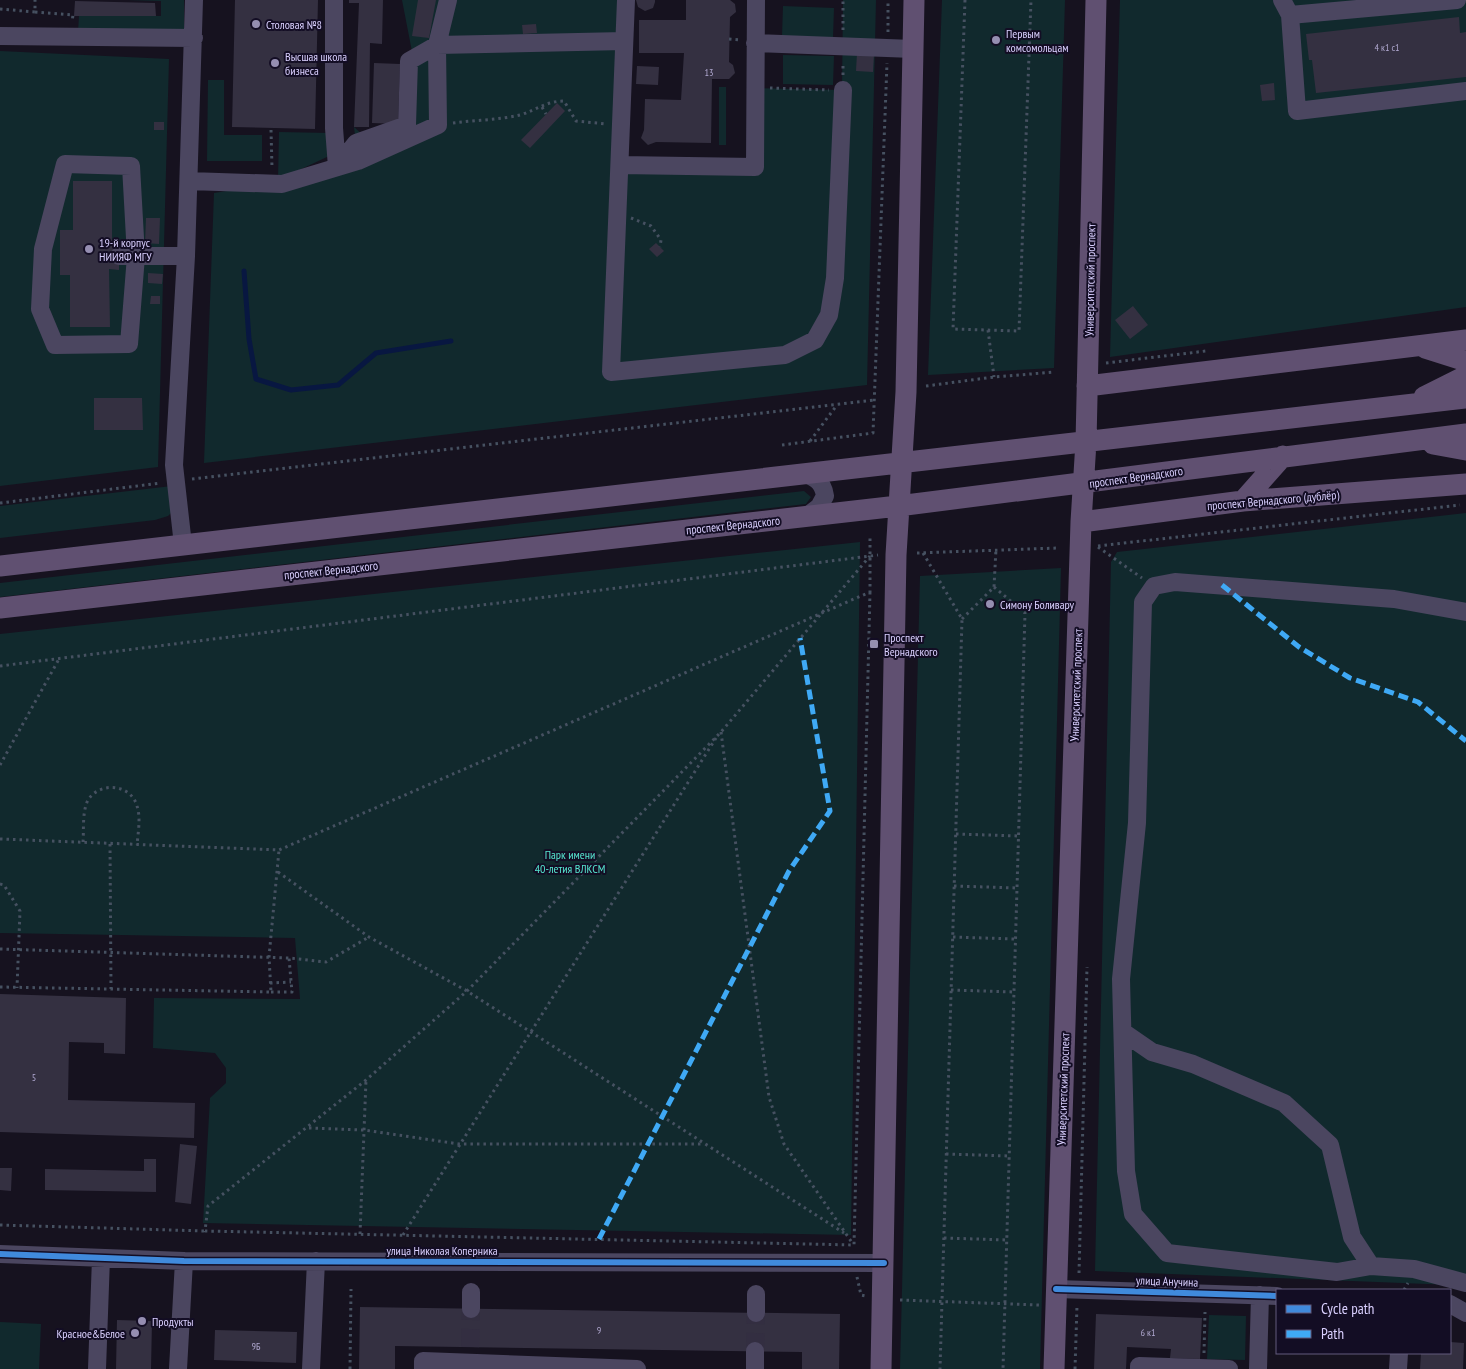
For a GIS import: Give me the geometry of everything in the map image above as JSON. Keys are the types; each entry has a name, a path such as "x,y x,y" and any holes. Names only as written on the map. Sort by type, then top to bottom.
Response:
{"main road":[{"path":"881,1369 898,506 906,392 914,0"},
{"name":"Университетский проспект","path":"1054,1369 1082,484 1086,442 1096,0"},
{"path":"1087,386 1466,340"},
{"path":"1420,346 1466,361"},
{"path":"1398,406 1451,385 1466,376"},
{"path":"0,566 902,461 1086,442 1466,398"},
{"name":"проспект Вернадского","path":"0,608 898,506 1466,434"},
{"path":"1408,442 1466,450"},
{"path":"1242,501 1283,456"},
{"name":"проспект Вернадского (дублёр)","path":"1081,522 1242,501 1466,484"}],"street":[{"path":"183,545 174,466 186,256 194,0"},
{"path":"334,0 334,128 337,167"},
{"path":"188,181 282,184 358,161 438,125 437,45 448,0"},
{"path":"626,0 611,372 785,356 815,340 829,315 835,278 843,90"},
{"path":"620,165 755,167 754,88 748,41 756,0"},
{"path":"1457,0 1286,8 1297,111 1466,91"},
{"path":"0,36 194,38"},
{"path":"337,167 356,143 407,125 409,61 437,45 624,41"},
{"path":"748,41 913,49"},
{"path":"65,164 132,166 136,256 129,344 55,345 40,310 43,249 65,164"},
{"path":"118,256 186,256"},
{"path":"800,473 812,476 820,481 825,496 819,508 806,516"},
{"path":"1466,612 1394,599 1175,582 1154,586 1143,602 1137,823 1121,979 1126,1171 1133,1214 1167,1253 1337,1272 1371,1266 1414,1269 1466,1283"},
{"path":"1123,1032 1152,1052 1193,1064 1284,1103 1330,1145 1352,1237 1371,1266"},
{"name":"улица Николая Коперника","path":"0,1254 184,1261 884,1263"},
{"path":"97,1369 101,1258"},
{"path":"178,1369 184,1261"},
{"path":"311,1369 316,1261"},
{"path":"756,1294 756,1313"},
{"path":"1258,1369 1269,1296"},
{"name":"улица Анучина","path":"1057,1297 1269,1296"},
{"path":"1451,1305 1466,1313"},
{"path":"755,1351 755,1369"},
{"path":"423,1369 423,1361 470,1354 637,1369"},
{"path":"1398,1369 1399,1354"},
{"path":"1139,1369 1139,1366 1229,1369"}],"path":[{"path":"35,0 35,12"},
{"path":"754,88 843,90 844,0"},
{"path":"782,445 873,433 888,48 888,0"},
{"path":"965,0 953,329 1020,331 1032,0"},
{"path":"0,9 72,15"},
{"path":"729,39 748,41"},
{"path":"438,125 519,115 542,107 549,101 564,101 576,121 622,126"},
{"path":"542,107 546,114"},
{"path":"271,130 272,183"},
{"path":"616,216 634,219 651,226 661,240 660,247"},
{"path":"988,330 994,377"},
{"path":"926,386 994,377 1055,372"},
{"path":"0,503 874,400"},
{"path":"810,441 838,404"},
{"path":"1093,546 1466,504"},
{"path":"870,537 854,1245 854,1264 861,1295 883,1300 1004,1304 1057,1297"},
{"path":"1098,546 1154,586"},
{"path":"917,554 1058,548"},
{"path":"962,619 994,587 996,550"},
{"path":"923,553 962,619 940,1369"},
{"path":"0,666 878,555"},
{"path":"205,1231 208,1206 366,1080 467,991 720,732 870,556"},
{"path":"994,587 1025,614 1003,1369"},
{"path":"0,839 279,850 870,592"},
{"path":"0,765 59,659"},
{"path":"720,732 769,1097 784,1144 854,1245"},
{"path":"403,1235 720,732"},
{"path":"83,842 85,813 89,799 101,789 116,787 129,793 137,806 137,845"},
{"path":"956,834 1018,836"},
{"path":"110,844 111,989"},
{"path":"271,992 269,957 279,850"},
{"path":"278,872 369,937 467,991 847,1235"},
{"path":"0,884 4,885 20,910 16,988"},
{"path":"954,886 1017,888"},
{"path":"0,950 269,957 326,962 369,937"},
{"path":"953,937 1015,939"},
{"path":"0,987 292,992 289,958"},
{"path":"270,983 291,982"},
{"path":"951,990 1014,992"},
{"path":"360,1234 366,1080"},
{"path":"308,1128 364,1130 459,1144 703,1144"},
{"path":"946,1154 1009,1156"},
{"path":"0,1225 854,1245"},
{"path":"944,1238 1006,1240"},
{"path":"350,1369 351,1290"},
{"path":"1203,1368 1205,1312"}],"green space":[{"path":"127,0 184,0 184,30 78,32 79,16 161,16 161,1"},
{"path":"402,0 619,0 617,164 755,167 754,88 842,90 843,0 876,0 867,385 204,463 214,193 356,170 357,153 354,127 385,155 415,144 415,67"},
{"path":"942,0 1065,0 1054,368 928,375"},
{"path":"1120,0 1466,0 1466,307 1110,357"},
{"path":"783,6 834,8 833,38 782,36"},
{"path":"0,51 169,59 158,467 0,486"},
{"path":"783,55 834,56 833,85 783,84"},
{"path":"208,80 224,80 224,135 262,135 262,161 207,161"},
{"path":"719,87 726,87 726,145 719,145"},
{"path":"279,132 329,133 329,156 278,180"},
{"path":"172,486 172,512 168,516 155,520 0,538 0,506"},
{"path":"804,491 811,497 806,504 0,597 0,583"},
{"path":"1466,513 1466,1292 1452,1285 1095,1271 1111,562 1117,552"},
{"name":"Парк имени 40-летия ВЛКСМ","path":"860,542 851,1235 203,1223 210,1098 226,1083 226,1068 215,1053 153,1048 154,998 300,999 295,938 0,933 0,634"},
{"path":"1061,568 1040,1369 900,1369 920,576"},
{"path":"1209,1315 1246,1316 1245,1360 1207,1359"},
{"path":"0,1322 41,1324 39,1369 0,1369"}],"building":[{"name":"Высшая школа бизнеса","path":"235,0 318,0 315,129 232,127"},
{"path":"349,0 383,0 382,44 370,43 369,127 354,127 359,3 349,3"},
{"path":"418,0 436,0 429,38 412,36"},
{"path":"636,0 655,0 655,2 653,8 645,11 638,7"},
{"path":"686,0 730,0 735,4 736,12 730,17 729,62 733,65 735,73 729,79 712,79 711,143 656,142 648,145 641,138 644,130 645,99 681,100 684,53 639,53 639,20 686,20"},
{"path":"75,1 155,3 156,16 74,16"},
{"path":"1459,17 1460,33 1466,32 1466,77 1316,93 1312,60 1309,60 1306,34"},
{"path":"536,24 537,33 523,34 522,25"},
{"path":"857,53 874,54 873,72 856,71"},
{"path":"374,63 400,64 398,124 372,123"},
{"path":"637,66 659,67 658,85 636,84"},
{"path":"1274,83 1275,100 1262,101 1260,85"},
{"path":"557,103 565,111 530,148 521,140"},
{"path":"154,122 164,122 164,130 154,130"},
{"name":"19-й корпус НИИЯФ МГУ","path":"73,181 112,181 112,242 119,242 119,270 109,269 110,327 70,327 70,275 60,275 60,230 73,230"},
{"path":"146,218 160,218 159,244 145,243"},
{"path":"656,243 664,251 657,257 649,249"},
{"path":"148,273 163,274 162,284 148,283"},
{"path":"151,296 160,296 160,304 150,304"},
{"path":"1133,306 1148,325 1130,339 1115,320"},
{"path":"94,398 142,398 143,430 94,430"},
{"path":"0,994 126,998 125,1054 104,1053 104,1043 69,1042 68,1100 195,1103 194,1138 0,1132"},
{"path":"180,1144 197,1146 191,1204 175,1202"},
{"path":"144,1159 156,1159 156,1192 45,1190 45,1169 144,1171"},
{"path":"0,1168 12,1168 11,1191 0,1190"},
{"path":"360,1307 840,1314 839,1369 802,1369 802,1352 395,1346 395,1369 359,1369"},
{"path":"1096,1314 1202,1318 1200,1359 1170,1358 1171,1349 1127,1347 1126,1369 1094,1369"},
{"path":"117,1320 152,1321 151,1369 116,1369"},
{"path":"215,1330 297,1332 296,1363 214,1360"},
{"path":"1451,1342 1464,1343 1463,1369 1420,1369 1421,1354 1451,1354"}],"waterway":[{"path":"244,271 249,339 256,379 291,390 338,385 376,353 451,341"}],"tunnel":[{"path":"470,1347 471,1309"},
{"path":"755,1351 756,1313"}],"marked path":[{"path":"1222,585 1299,647 1350,678 1418,702 1466,741"},
{"path":"599,1239 789,871 830,811 800,638"}],"cycle path":[{"path":"0,1254 184,1261 884,1263"},
{"path":"1056,1289 1276,1296"}],"place":[{"name":"Столовая №8","path":"256,24"},
{"name":"Первым комсомольцам","path":"996,40"},
{"name":"Высшая школа бизнеса","path":"275,63"},
{"name":"19-й корпус НИИЯФ МГУ","path":"89,249"},
{"name":"Симону Боливару","path":"990,604"},
{"name":"Проспект Вернадского","path":"874,644"},
{"name":"Продукты","path":"142,1321"},
{"name":"Красное&Белое","path":"135,1333"}]}
